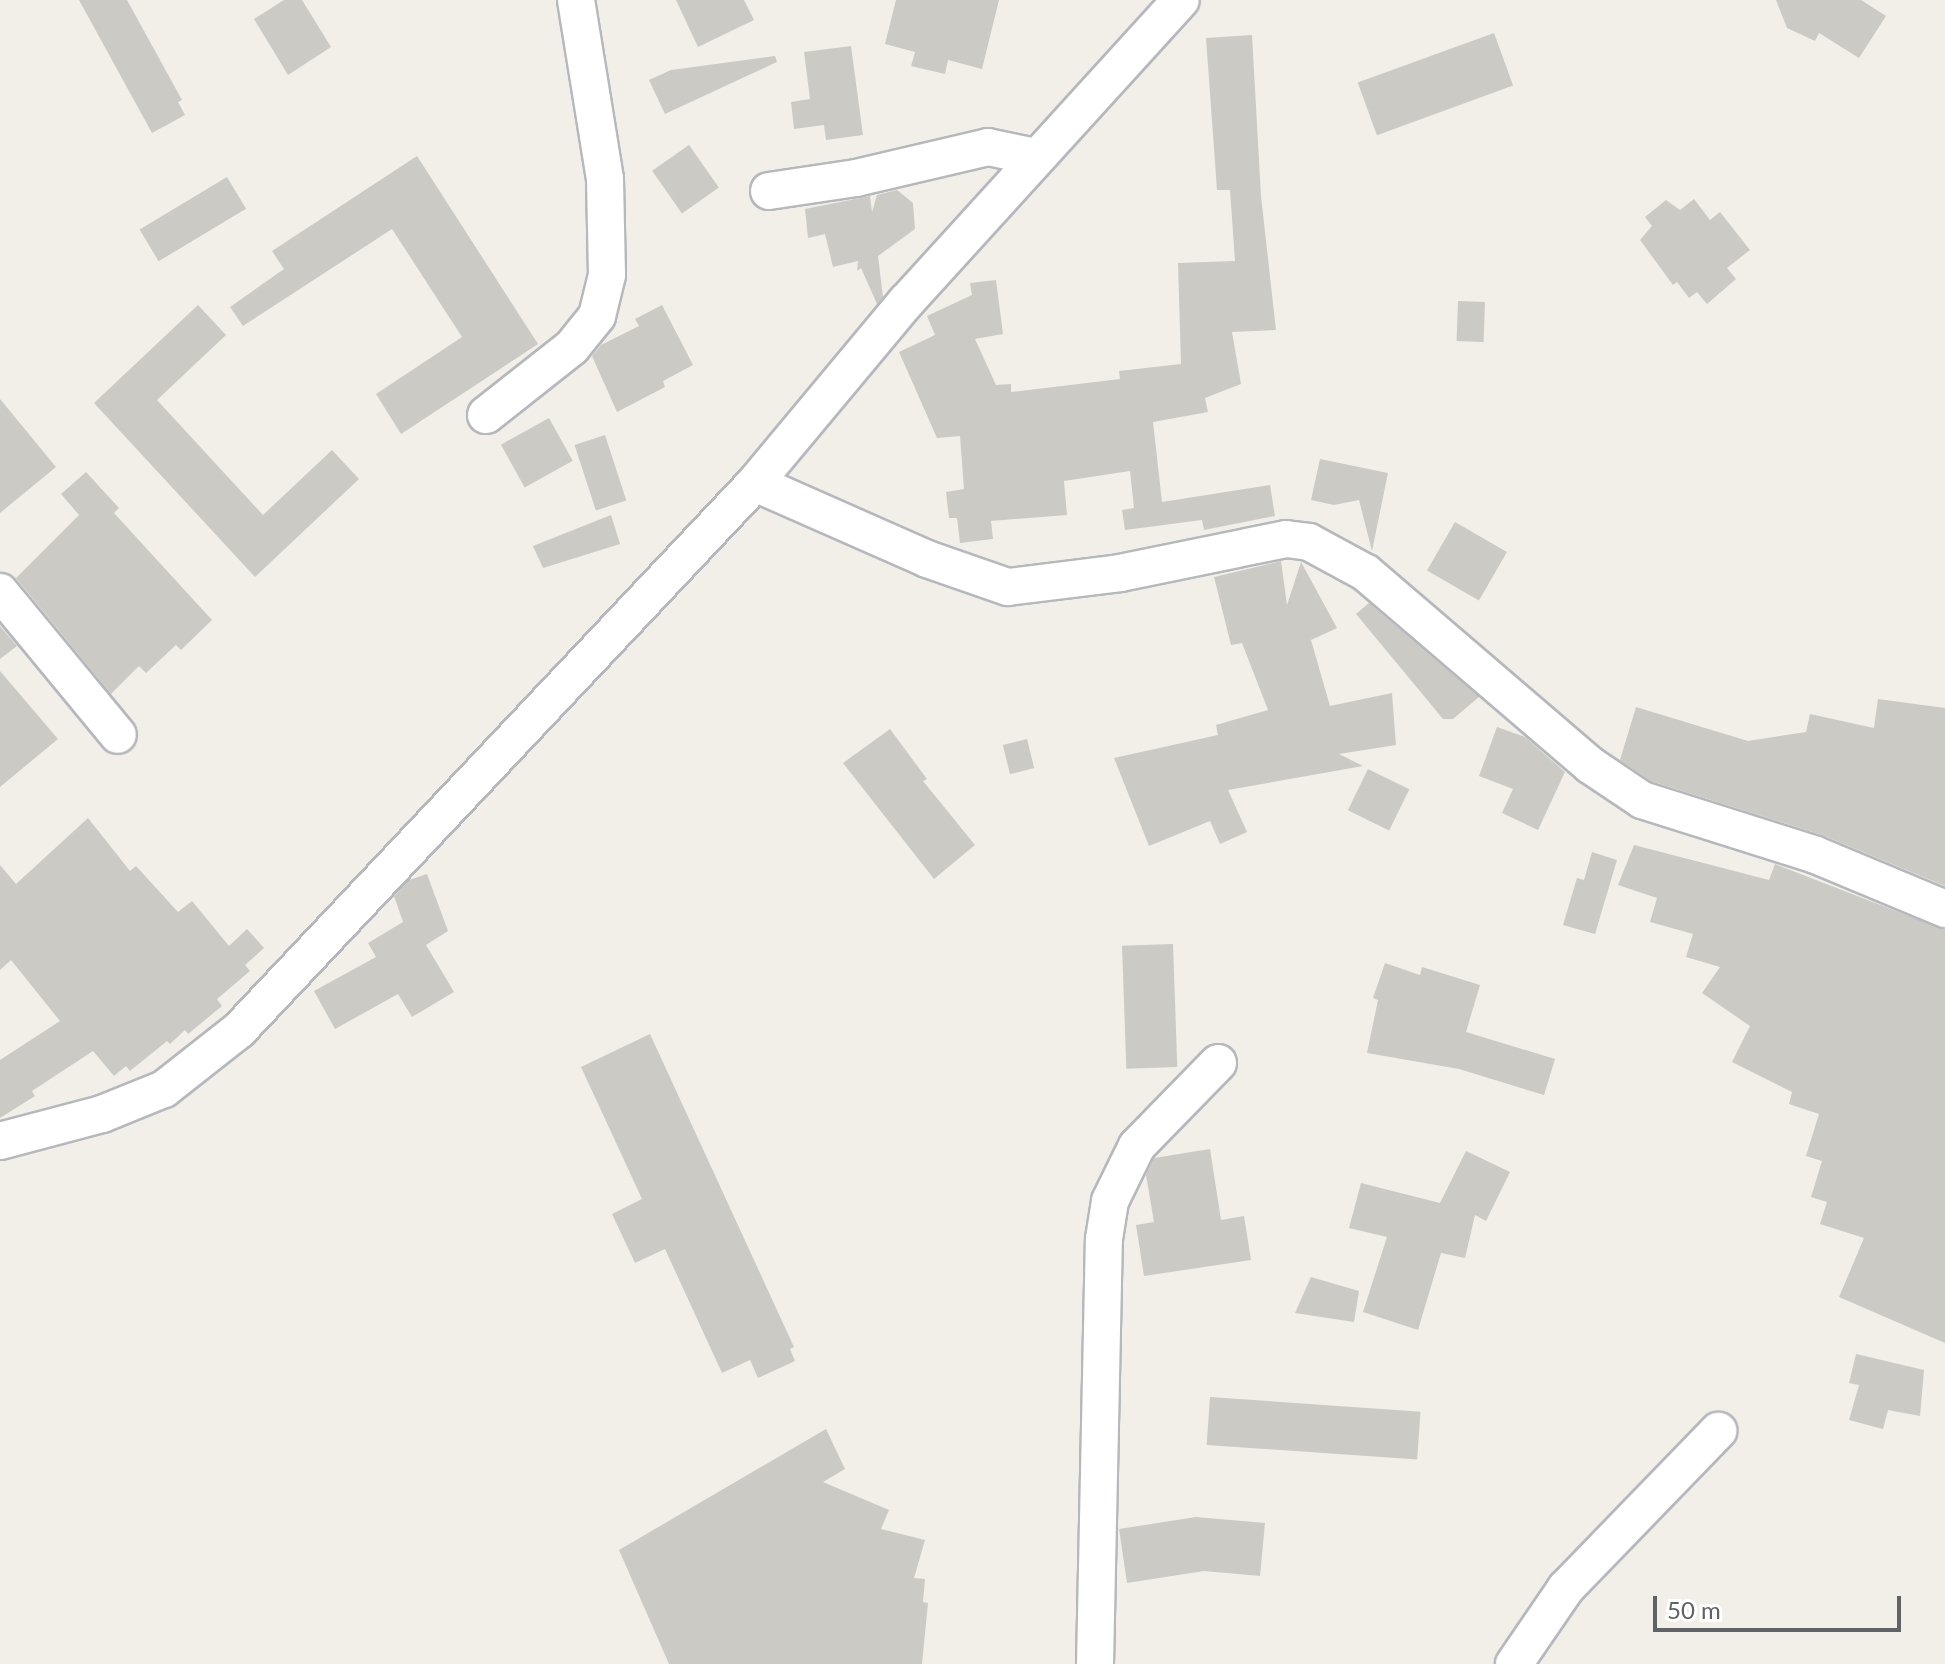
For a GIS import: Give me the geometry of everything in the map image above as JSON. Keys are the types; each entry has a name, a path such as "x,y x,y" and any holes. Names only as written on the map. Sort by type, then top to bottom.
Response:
{"street":[{"path":"486,415 572,347 597,316 607,275 605,179 576,0"},
{"path":"0,1141 102,1114 164,1089 239,1030 755,483 1036,157 1175,3"},
{"path":"769,191 856,178 988,147 1036,157"},
{"path":"755,483 927,559 1008,587 1120,573 1286,539 1309,542 1331,550 1379,583 1590,765 1642,800 1868,874 1945,909"},
{"path":"0,592 118,735"},
{"path":"1095,1664 1104,1239 1110,1201 1137,1146 1218,1063"},
{"path":"1514,1664 1566,1588 1718,1431"}],"building":[{"path":"79,0 127,0 182,100 178,102 185,115 152,133"},
{"path":"284,0 302,0 331,47 288,75 254,19"},
{"path":"676,0 744,0 754,20 698,47"},
{"path":"896,0 999,0 982,69 948,60 945,74 911,66 915,52 885,44"},
{"path":"1776,0 1861,0 1886,16 1859,58 1819,33 1815,41 1787,28"},
{"path":"1494,33 1513,86 1377,135 1358,83"},
{"path":"1252,35 1261,196 1276,330 1232,332 1241,384 1205,398 1208,412 1153,422 1162,502 1270,485 1275,516 1204,530 1202,520 1125,530 1122,510 1134,508 1130,471 1064,481 1067,515 991,521 993,539 960,543 957,518 949,518 946,492 964,489 960,436 937,438 899,352 935,335 927,316 972,295 970,283 996,280 1003,334 975,339 996,385 1011,384 1011,392 1120,379 1119,371 1181,364 1178,263 1235,261 1230,190 1217,190 1206,38"},
{"path":"851,46 863,135 826,140 824,125 794,129 791,102 810,99 804,52"},
{"path":"775,56 777,62 665,114 649,80 671,70"},
{"path":"689,145 719,188 682,213 652,171"},
{"path":"417,156 538,344 401,434 376,394 462,337 392,229 243,326 230,307 284,269 272,251"},
{"path":"227,177 246,209 159,261 140,230"},
{"path":"897,190 913,203 915,229 878,256 883,297 877,304 861,268 857,271 858,261 833,267 825,234 808,238 805,209 870,196 872,212 877,195"},
{"path":"1694,199 1710,220 1720,212 1750,250 1727,268 1736,279 1707,304 1697,292 1689,298 1677,282 1673,285 1640,240 1652,226 1645,217 1666,200 1680,210"},
{"path":"1458,301 1485,302 1484,342 1457,341"},
{"path":"198,305 226,335 157,400 263,515 332,450 359,479 255,577 94,403"},
{"path":"662,305 693,365 663,381 665,387 617,412 592,356 601,345 639,326 635,319"},
{"path":"0,399 56,467 0,513"},
{"path":"549,418 573,461 525,488 501,445"},
{"path":"605,435 626,501 596,511 575,445"},
{"path":"1320,459 1388,473 1372,551 1359,500 1334,505 1311,500"},
{"path":"86,472 119,508 114,513 212,620 181,650 176,645 146,673 139,666 111,694 16,578 79,515 61,494"},
{"path":"611,515 620,544 543,568 533,546"},
{"path":"1455,522 1507,552 1479,600 1427,570"},
{"path":"1281,561 1287,605 1301,562 1337,628 1311,640 1330,706 1392,693 1396,745 1339,754 1363,766 1228,790 1247,832 1220,844 1210,821 1149,846 1114,758 1218,735 1216,725 1268,710 1242,643 1231,645 1214,577"},
{"path":"1369,603 1479,697 1453,719 1443,719 1356,614"},
{"path":"0,626 17,646 0,659"},
{"path":"0,671 58,739 0,787"},
{"path":"1878,699 1945,708 1945,886 1822,835 1651,781 1620,760 1636,707 1748,741 1806,732 1810,714 1874,728"},
{"path":"1497,727 1525,737 1565,772 1538,830 1502,813 1513,789 1479,776"},
{"path":"890,729 927,779 923,781 975,845 934,879 843,763"},
{"path":"1027,739 1034,768 1010,774 1003,745"},
{"path":"1368,769 1409,789 1389,831 1348,810"},
{"path":"88,818 130,871 136,866 178,912 192,901 229,946 247,929 264,948 245,965 250,971 217,999 222,1006 188,1034 185,1030 130,1071 126,1066 114,1076 93,1051 32,1091 35,1096 0,1118 0,1060 60,1021 11,960 0,970 0,865 16,884"},
{"path":"1634,845 1769,880 1775,864 1945,930 1945,1343 1839,1297 1864,1238 1820,1224 1827,1202 1811,1197 1822,1161 1806,1156 1819,1114 1789,1104 1792,1092 1732,1062 1750,1026 1702,993 1720,967 1686,957 1693,934 1650,922 1657,898 1618,885"},
{"path":"1592,852 1617,860 1595,934 1563,925 1577,878 1584,880"},
{"path":"427,874 448,931 426,945 454,992 412,1017 398,994 335,1029 314,991 376,957 368,943 403,922 394,896 409,880"},
{"path":"1173,944 1177,1067 1126,1069 1122,946"},
{"path":"1385,963 1420,975 1422,967 1480,985 1466,1032 1555,1059 1544,1095 1459,1069 1367,1053 1378,1000 1373,998"},
{"path":"650,1034 794,1347 790,1349 795,1361 758,1378 750,1360 722,1373 665,1249 635,1263 612,1214 642,1199 581,1067"},
{"path":"1210,1149 1221,1220 1244,1216 1251,1260 1144,1276 1136,1225 1154,1222 1146,1175 1154,1158"},
{"path":"1466,1151 1510,1172 1486,1221 1475,1215 1465,1258 1441,1253 1418,1330 1363,1312 1387,1237 1349,1228 1361,1183 1440,1203"},
{"path":"1311,1277 1359,1291 1354,1322 1295,1313"},
{"path":"1856,1354 1924,1370 1920,1416 1888,1410 1883,1429 1849,1420 1859,1385 1849,1383"},
{"path":"1210,1397 1420,1412 1417,1460 1207,1445"},
{"path":"826,1429 845,1469 823,1482 889,1510 881,1529 925,1540 914,1578 925,1579 923,1602 928,1603 922,1664 669,1664 619,1550"},
{"path":"1196,1517 1265,1523 1260,1576 1204,1571 1127,1583 1119,1529"}]}
